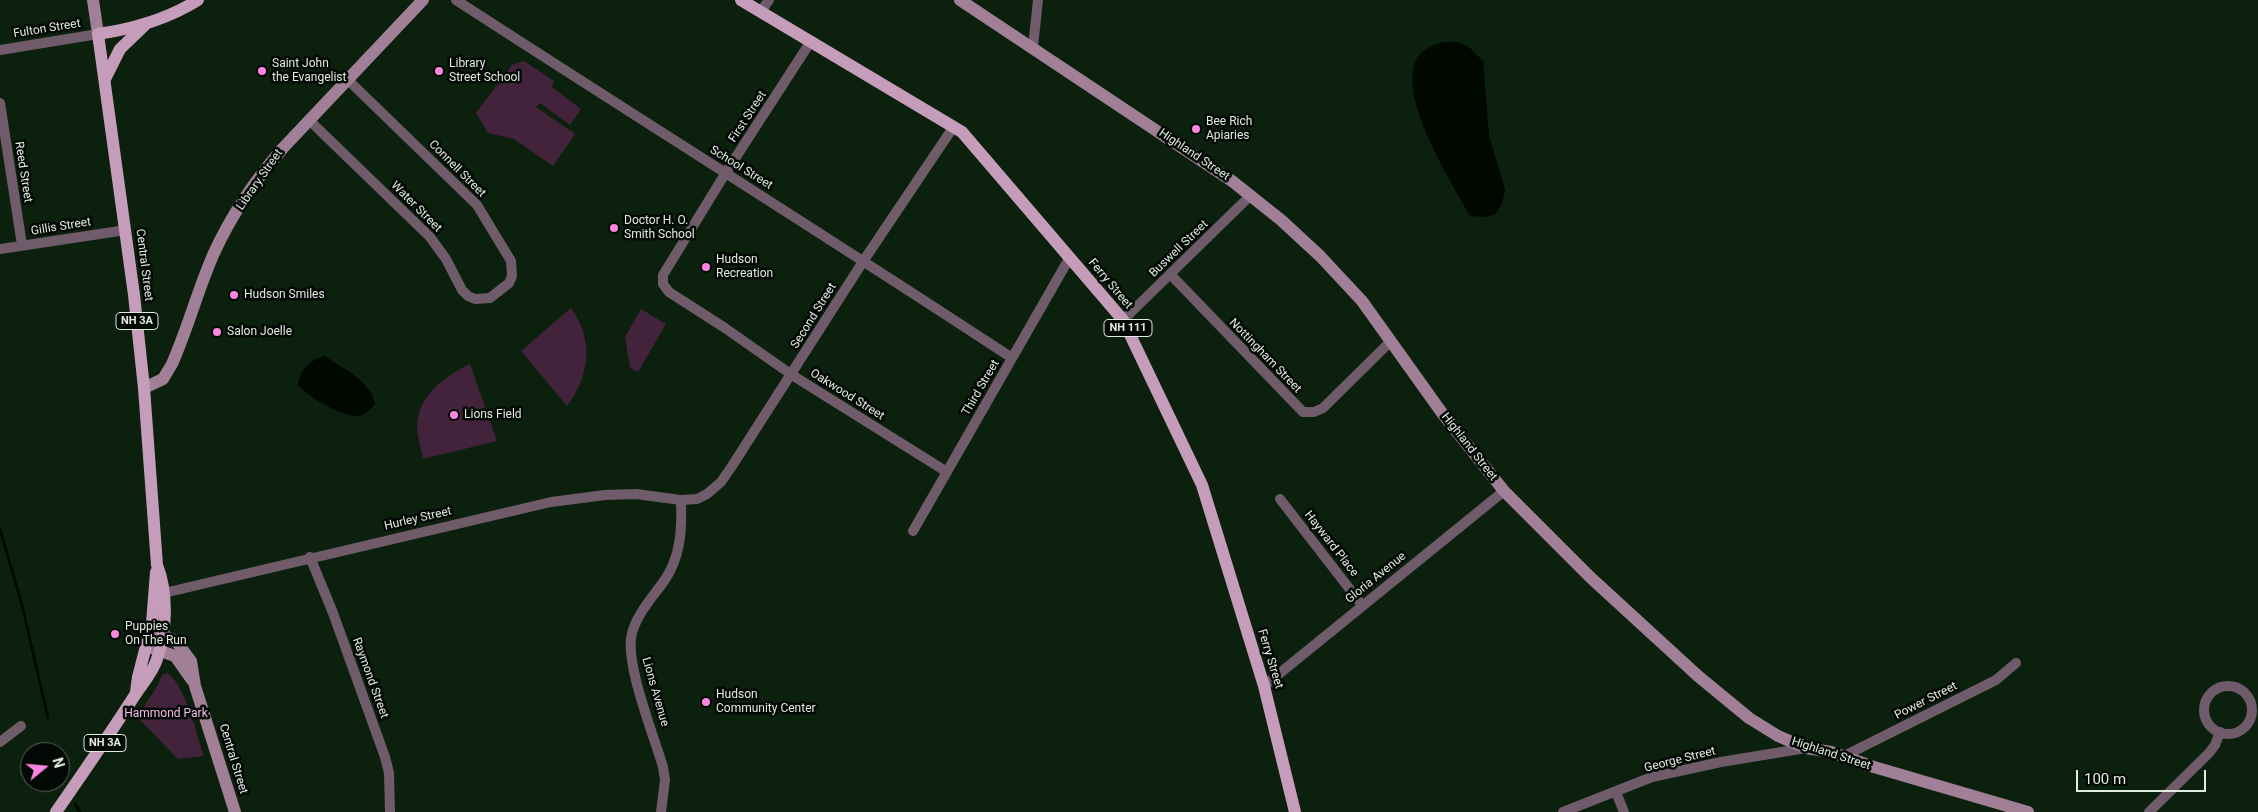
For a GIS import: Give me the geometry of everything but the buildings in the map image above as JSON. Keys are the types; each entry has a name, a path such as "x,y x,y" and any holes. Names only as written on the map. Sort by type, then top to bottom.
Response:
{"main road":[{"path":"98,34 146,24 198,0"},
{"name":"Ferry Street","path":"741,0 954,126 980,152 1123,320 1202,486 1264,686 1295,812"},
{"path":"104,79 120,49 146,24"},
{"name":"Central Street","path":"98,34 126,230 144,388 157,564 164,593 156,633"},
{"name":"Central Street","path":"157,564 154,577 154,604 156,633 160,650"},
{"name":"NH 3A","path":"135,695 146,647 156,633"},
{"name":"NH 3A","path":"56,812 125,713 153,668 160,650"}],"street":[{"name":"Central Street","path":"93,0 98,34"},
{"name":"Library Street","path":"144,388 163,379 172,364 204,278 229,225 273,159 423,0"},
{"name":"School Street","path":"456,0 726,174 864,260 1012,358"},
{"path":"761,12 769,0"},
{"name":"Highland Street","path":"960,0 1252,195 1341,278 1362,301 1442,413 1504,491 1590,577 1698,676 1760,726 1806,748 1844,756 1874,767 2028,812"},
{"path":"1033,47 1038,0"},
{"name":"Fulton Street","path":"0,50 98,34"},
{"name":"First Street","path":"663,284 663,276 811,41"},
{"name":"Connell Street","path":"348,80 481,211 510,261 512,276 500,292"},
{"name":"Reed Street","path":"0,103 22,245"},
{"name":"Water Street","path":"308,120 430,238 446,259 462,290 468,296 482,300 500,292"},
{"name":"Second Street","path":"681,500 697,499 707,494 721,482 792,375 864,260 954,126"},
{"name":"Buswell Street","path":"1123,320 1171,276 1252,195"},
{"name":"Gillis Street","path":"0,249 126,230"},
{"name":"Third Street","path":"913,531 1070,257"},
{"name":"Nottingham Street","path":"1171,276 1303,412 1314,412 1323,408 1391,341"},
{"name":"Oakwood Street","path":"663,284 669,292 792,375 947,472"},
{"name":"Gloria Avenue","path":"1264,686 1504,491"},
{"name":"Hurley Street","path":"164,593 310,557 551,502 606,495 636,494 681,500"},
{"name":"Hayward Place","path":"1280,499 1362,605"},
{"name":"Lions Avenue","path":"661,812 665,780 663,767 633,669 630,644 640,615 673,564 681,534 681,500"},
{"name":"Raymond Street","path":"310,557 336,622 385,757 388,773 390,812"},
{"name":"Central Street","path":"156,633 176,641 191,661 195,686 235,812"},
{"name":"Central Street","path":"146,647 160,650 180,660 195,686"},
{"name":"Power Street","path":"1844,756 1996,680 2016,663"},
{"path":"2226,686 2234,687 2248,698 2251,705 2250,716 2245,726 2239,730 2230,733 2220,732 2213,728 2206,719 2205,704 2210,694 2216,689 2226,686"},
{"path":"0,742 21,726"},
{"path":"2149,812 2209,753 2215,745 2220,732"},
{"name":"George Street","path":"1563,812 1652,777 1721,762 1806,748"},
{"path":"1616,792 1624,812"}],"green space":[{"path":"524,61 554,81 552,87 581,109 570,125 540,103 536,107 575,134 553,166 514,139 488,133 476,113 512,65"},
{"path":"571,308 583,332 586,357 581,382 567,406 521,351"},
{"path":"641,309 666,324 638,372 630,368 625,337"},
{"name":"Lions Field","path":"470,364 497,441 423,459 417,425 423,404 428,395 443,380"},
{"name":"Hammond Park","path":"167,673 174,679 185,699 204,756 178,759 137,717 157,687 162,675"}],"shaded area":[{"path":"1444,42 1457,42 1469,47 1483,61 1489,135 1505,190 1502,204 1495,215 1484,217 1470,216 1440,162 1420,117 1414,96 1412,76 1416,60 1424,50"},
{"path":"325,356 355,376 368,389 375,404 367,412 356,416 342,413 316,400 298,385 301,375 307,366 320,357"}],"waterway":[{"path":"0,529 22,605 48,718"},
{"path":"75,804 80,812"}],"place":[{"name":"Saint John the Evangelist","path":"262,71"},
{"name":"Library Street School","path":"439,71"},
{"name":"Bee Rich Apiaries","path":"1196,129"},
{"name":"Doctor H. O. Smith School","path":"614,228"},
{"name":"Hudson Recreation","path":"706,267"},
{"name":"Hudson Smiles","path":"234,295"},
{"name":"Salon Joelle","path":"217,332"},
{"name":"Lions Field","path":"454,415"},
{"name":"Puppies On The Run","path":"115,634"},
{"name":"Hudson Community Center","path":"706,702"}]}
